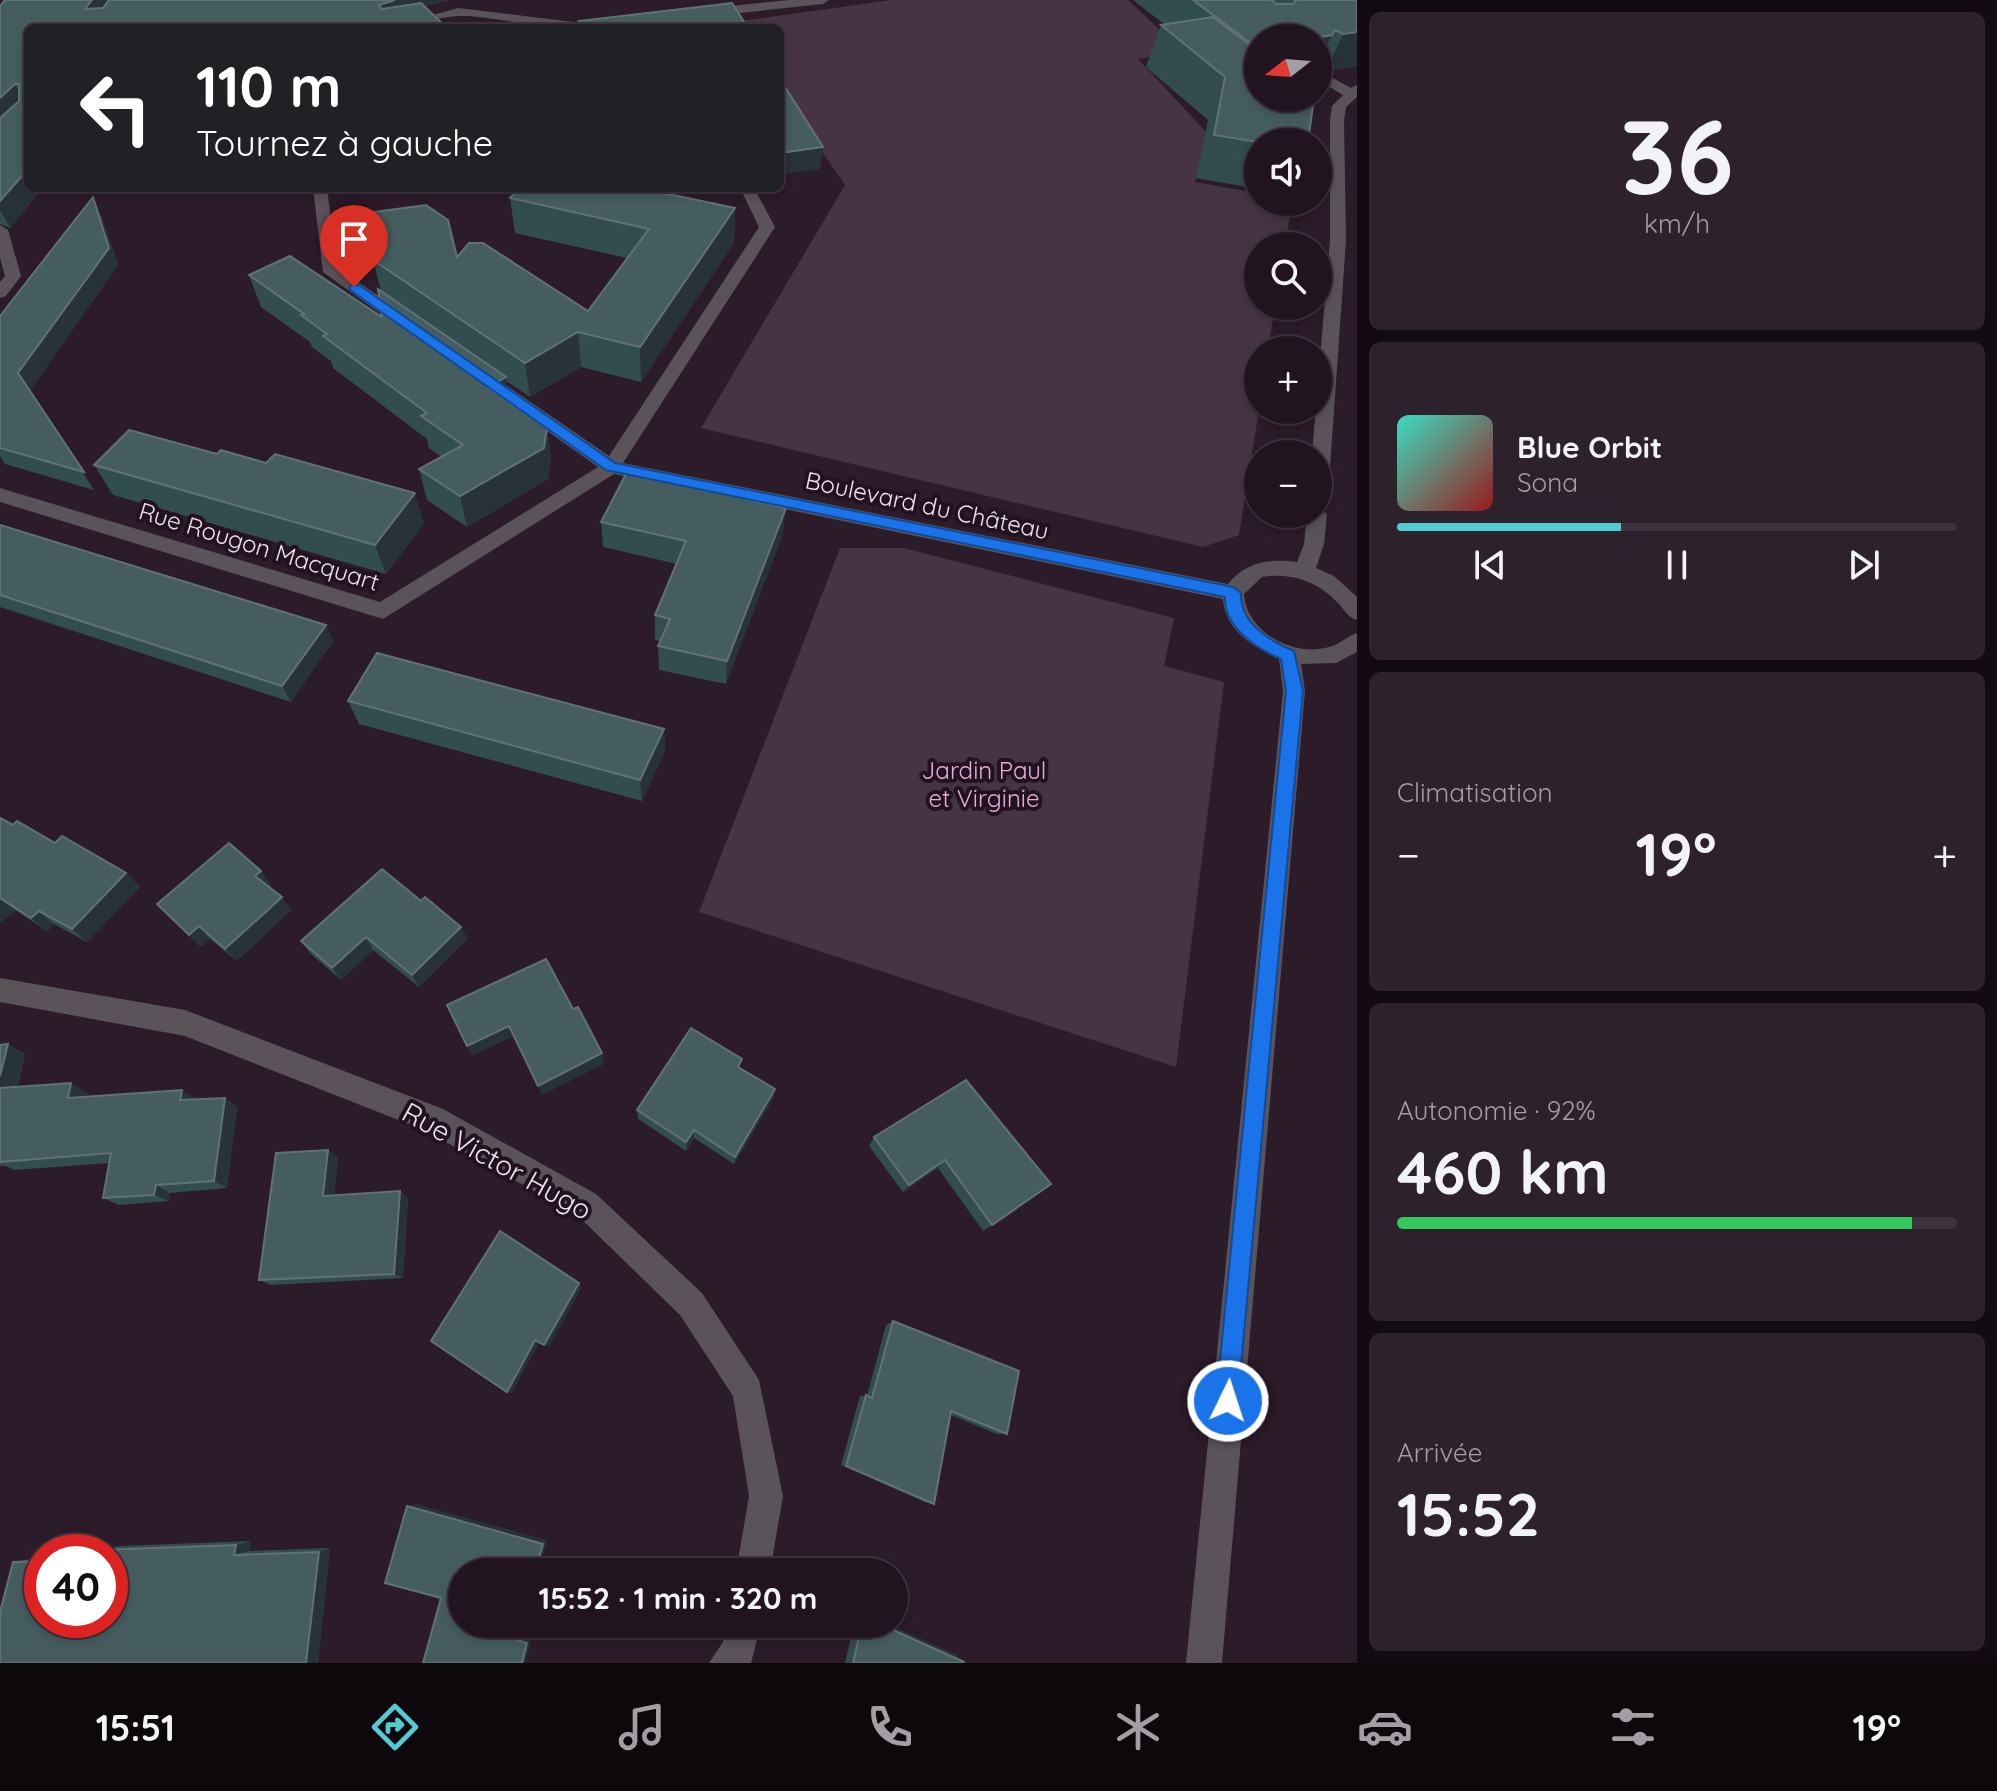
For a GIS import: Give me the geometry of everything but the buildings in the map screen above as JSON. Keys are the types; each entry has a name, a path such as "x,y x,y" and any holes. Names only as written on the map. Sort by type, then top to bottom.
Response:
{"street":[{"path":"682,15 823,0"},
{"path":"408,24 458,12 557,24"},
{"path":"594,24 623,21"},
{"path":"1322,440 1338,240 1337,121 1339,106 1355,93 1332,81"},
{"path":"320,192 329,269 419,332"},
{"path":"470,368 611,467 767,227 749,192"},
{"path":"0,230 13,276 0,293"},
{"name":"Rue Rougon Macquart","path":"0,495 383,611 611,467"},
{"name":"Boulevard du Château","path":"611,467 1233,593"},
{"path":"1304,572 1314,544 1316,528"},
{"path":"1357,612 1337,588 1304,572 1285,568 1259,571 1239,582 1233,593 1233,607 1240,621 1269,647 1289,655 1332,657 1348,651 1357,641"},
{"path":"1204,1663 1294,691 1289,655"},
{"name":"Rue Victor Hugo","path":"0,990 185,1023 433,1119 586,1204 691,1304 748,1391 766,1496 755,1558"},
{"path":"727,1663 739,1650 741,1638"}],"green space":[{"path":"892,0 1128,0 1183,52 1138,59 1210,136 1195,182 1244,191 1244,216 1290,216 1287,232 1244,232 1244,320 1273,320 1270,336 1244,336 1244,424 1257,424 1254,440 1244,440 1244,504 1239,535 1203,547 701,428 845,185 784,96 784,24 733,22"},
{"name":"Jardin Paul et Virginie","path":"840,548 904,548 1174,618 1164,666 1224,682 1176,1067 699,912"}],"route":[{"path":"354,287 611,467 1191,587 1233,593 1233,607 1252,635 1269,647 1289,655 1294,691 1228,1401"}]}
